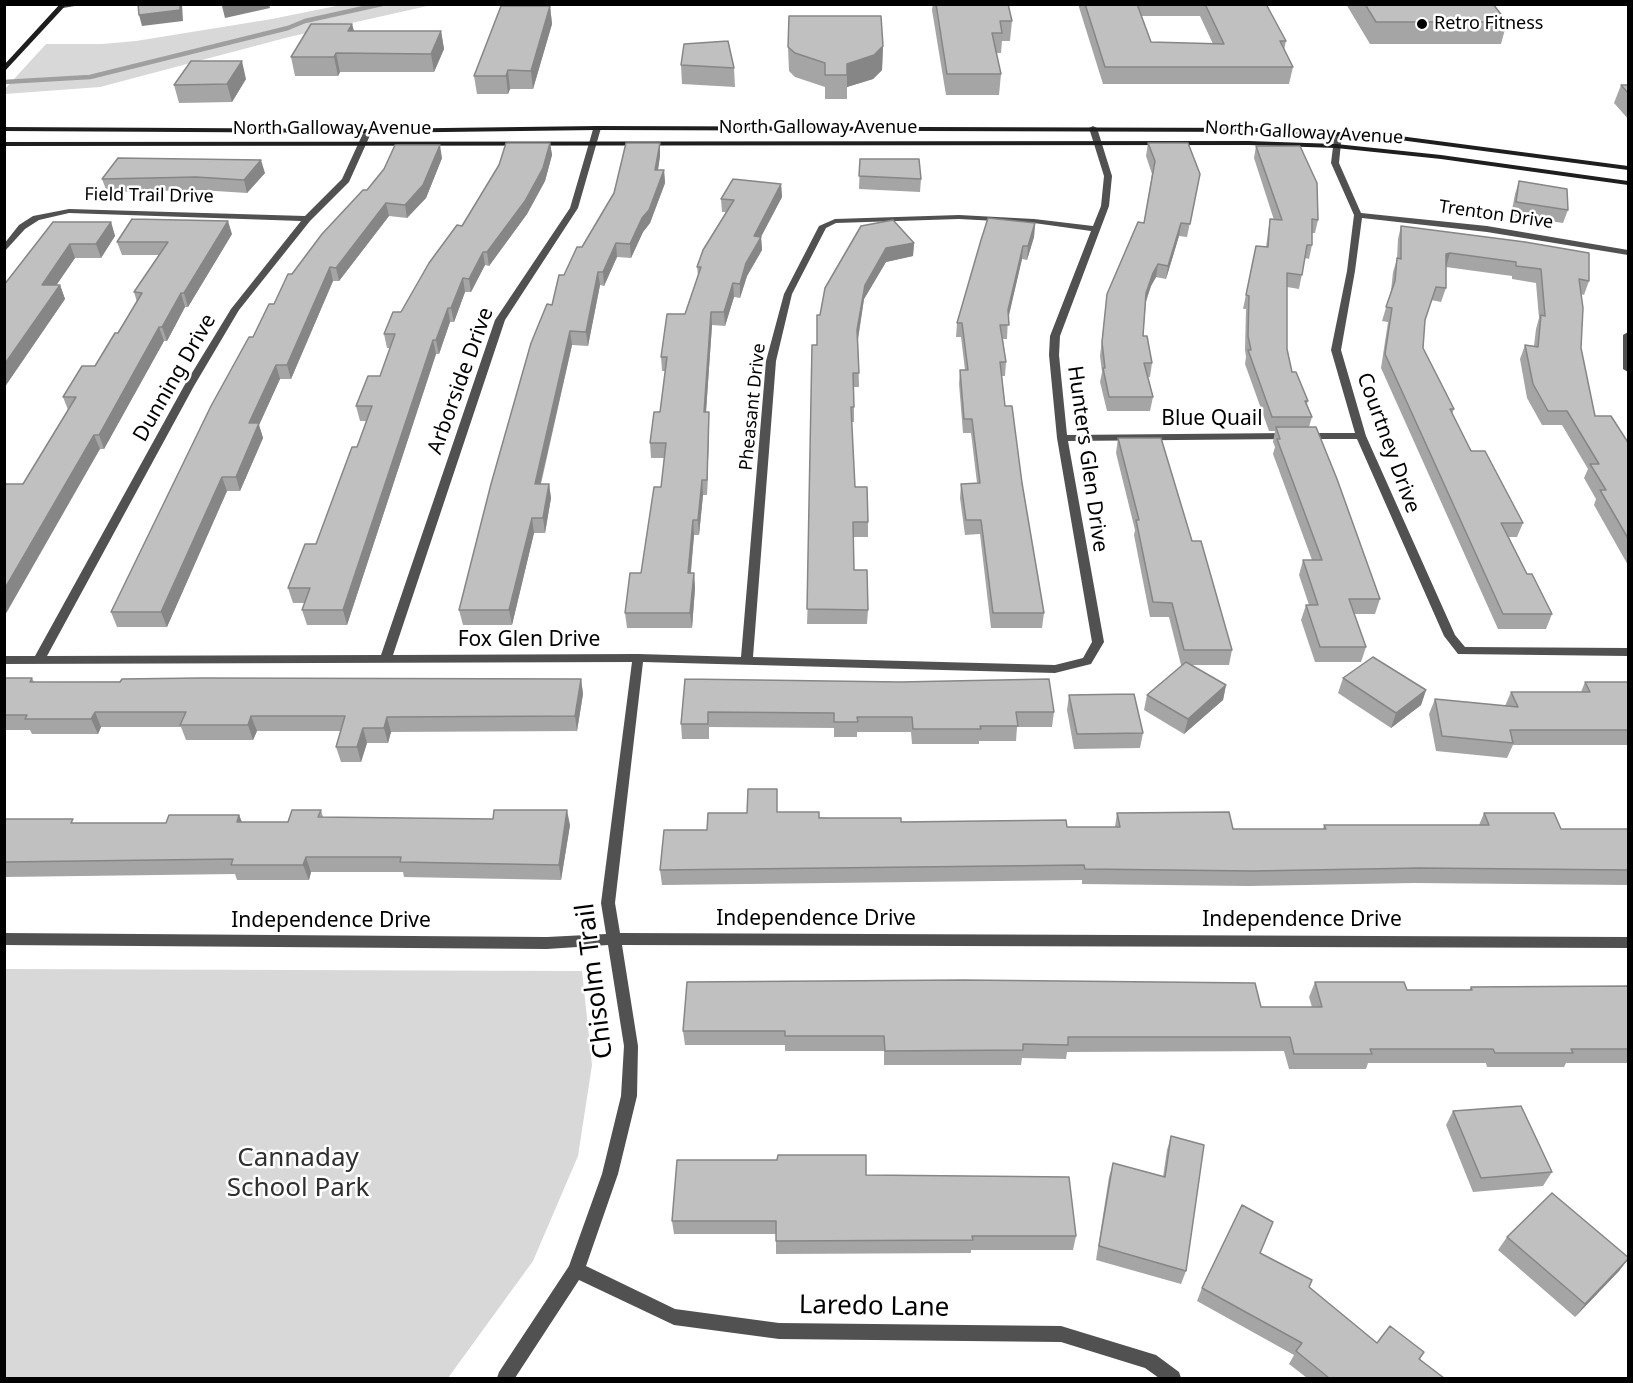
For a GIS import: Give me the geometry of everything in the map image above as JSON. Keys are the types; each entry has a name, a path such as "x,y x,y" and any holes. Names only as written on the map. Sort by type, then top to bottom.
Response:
{"main road":[{"path":"4,70 64,5"},
{"name":"North Galloway Avenue","path":"4,129 368,131 597,128 1093,128 1338,133 1450,143 1629,168"},
{"name":"North Galloway Avenue","path":"4,144 1249,143 1336,146 1441,157 1629,183"},
{"path":"1586,177 1587,162"}],"street":[{"path":"64,5 83,4"},
{"name":"Arborside Drive","path":"385,660 500,320 574,208 597,128"},
{"name":"Hunters Glen Drive","path":"1055,669 1087,661 1098,642 1062,438 1054,356 1055,336 1072,285 1105,206 1108,176 1093,128"},
{"name":"Dunning Drive","path":"39,660 189,386 230,319 307,219 346,180 368,131"},
{"path":"1338,133 1335,163 1358,215"},
{"name":"Field Trail Drive","path":"4,250 22,227 36,218 69,211 307,219"},
{"name":"Trenton Drive","path":"1358,215 1487,229 1629,252"},
{"name":"Courtney Drive","path":"1358,215 1351,271 1336,350 1361,436 1450,636 1462,651 1629,652"},
{"name":"Pheasant Drive","path":"747,660 771,361 788,294 823,226 835,220 959,217 1004,218 1097,229"},
{"path":"1629,335 1629,369"},
{"name":"Blue Quail","path":"1062,438 1361,436"},
{"name":"Fox Glen Drive","path":"4,660 638,658 1055,669"},
{"name":"Chisolm Trail","path":"505,1378 576,1270 610,1174 629,1096 631,1046 608,903 638,658"},
{"name":"Independence Drive","path":"4,939 547,944 615,939 1629,942"},
{"name":"Laredo Lane","path":"576,1270 674,1317 779,1331 1061,1334 1150,1362 1173,1378"}],"green space":[{"path":"341,5 432,5 289,37 100,87 5,94 4,90 46,44 102,44 136,41 272,19"},
{"name":"Cannaday School Park","path":"5,969 582,971 592,1065 578,1156 533,1261 448,1378 5,1378"}],"building":[{"path":"138,4 180,4 180,10 139,15"},
{"path":"936,4 1008,4 1012,21 1000,21 1002,33 992,33 1001,74 947,74"},
{"path":"1085,4 1137,4 1151,42 1224,44 1205,4 1266,4 1286,41 1280,41 1293,67 1105,67"},
{"path":"1365,4 1493,4 1507,22 1376,22"},
{"path":"501,6 550,6 531,71 508,70 506,76 474,76"},
{"path":"789,16 881,16 883,46 874,55 847,64 847,75 825,75 825,63 795,53 788,47"},
{"path":"311,24 352,24 348,31 441,31 431,54 336,53 334,57 291,57"},
{"path":"728,41 734,68 681,65 684,44"},
{"path":"191,61 242,61 227,84 174,85"},
{"path":"1621,85 1629,85 1629,94"},
{"path":"506,143 550,143 543,168 525,201 487,252 483,252 469,279 463,278 436,340 433,340 343,610 302,610 310,588 288,588 305,544 316,544 352,447 357,447 372,406 356,406 368,376 380,376 395,334 384,334 393,312 401,312 429,263 457,225 462,226 499,165"},
{"path":"626,143 660,143 655,170 664,170 649,210 642,218 630,244 616,243 603,272 598,272 586,332 570,331 535,484 549,484 543,518 532,518 509,610 459,610 491,484 531,343 547,304 552,305 559,275 564,275 577,247 582,247 614,193"},
{"path":"1148,143 1188,143 1200,174 1190,224 1181,223 1168,266 1158,264 1146,293 1143,336 1147,336 1152,363 1144,363 1153,397 1109,397 1103,368 1105,368 1102,342 1107,294 1138,222 1144,223 1155,161"},
{"path":"395,145 440,145 423,185 405,205 386,203 336,268 330,267 287,365 276,365 249,423 259,423 236,477 222,477 161,612 111,612 211,406 249,337 253,337 269,304 274,304 288,274 292,274 322,234 363,190 367,190 384,169"},
{"path":"1256,146 1300,146 1317,183 1318,220 1312,219 1312,245 1307,245 1302,275 1287,273 1287,349 1292,372 1296,372 1312,417 1272,417 1248,350 1251,350 1248,336 1249,296 1246,295 1256,246 1268,247 1270,219 1282,220"},
{"path":"118,158 261,160 244,180 196,177 102,179"},
{"path":"860,159 919,159 921,179 859,176"},
{"path":"733,179 781,184 754,236 761,237 746,263 740,284 733,283 724,312 711,312 704,412 709,412 707,480 702,480 698,520 693,520 688,573 694,573 690,613 625,613 630,573 641,573 654,487 661,487 666,443 650,443 654,412 660,412 667,357 661,357 667,314 685,314 701,267 697,267 703,250 734,200 721,199"},
{"path":"1519,181 1567,189 1568,210 1516,202"},
{"path":"988,218 1035,223 1028,246 1023,246 1008,310 1009,325 1000,325 1006,362 1000,362 1005,406 1012,406 1022,483 1044,613 993,613 981,520 966,520 961,484 980,483 972,419 964,419 960,370 968,370 962,323 957,323"},
{"path":"132,219 228,221 184,293 181,293 162,327 159,327 99,435 94,435 4,590 4,487 6,484 23,484 76,397 63,397 82,366 95,366 115,333 118,333 142,293 134,292 168,242 117,242"},
{"path":"893,220 914,243 886,248 865,285 857,330 859,373 853,373 854,407 851,407 855,487 867,487 868,522 853,522 854,570 867,570 868,610 807,609 812,345 817,345 817,315 820,315 825,288 861,226"},
{"path":"53,222 111,222 96,244 70,244 42,285 60,285 4,365 4,285"},
{"path":"1401,226 1589,253 1589,281 1579,279 1583,308 1581,348 1595,416 1611,416 1629,444 1629,540 1600,490 1606,490 1590,464 1599,464 1567,411 1548,411 1533,384 1525,345 1538,347 1541,315 1545,316 1541,269 1516,266 1516,262 1446,254 1446,288 1436,287 1425,320 1423,348 1454,409 1450,409 1471,451 1485,451 1523,523 1501,523 1527,574 1532,574 1552,614 1503,614 1385,354 1392,308 1386,307 1395,281 1397,258 1401,259"},
{"path":"1276,427 1316,427 1380,599 1349,599 1366,647 1320,647 1306,605 1318,605 1303,560 1322,560 1277,439 1280,439"},
{"path":"1118,438 1161,438 1192,541 1201,541 1232,650 1184,650 1172,603 1153,602 1136,520 1139,520"},
{"path":"1373,657 1426,690 1396,713 1343,678"},
{"path":"1186,662 1226,685 1188,719 1147,695"},
{"path":"4,678 32,678 30,682 120,682 122,679 200,678 581,679 575,716 387,717 384,728 363,728 357,747 336,747 345,716 251,716 248,725 180,725 186,712 95,712 91,719 25,719 27,715 4,715"},
{"path":"685,679 900,682 1049,679 1054,712 1016,712 1018,726 980,726 981,729 913,729 912,717 857,717 858,722 834,722 834,713 708,712 708,724 681,724"},
{"path":"1585,682 1629,682 1629,730 1510,730 1513,743 1442,736 1435,699 1518,707 1511,692 1590,692"},
{"path":"1134,694 1143,733 1077,734 1069,695"},
{"path":"748,789 777,789 777,812 819,812 819,818 901,818 901,822 1066,820 1067,827 1120,827 1117,813 1229,812 1233,829 1326,829 1324,825 1489,825 1484,813 1554,813 1561,829 1629,829 1629,870 1420,868 1253,871 1085,869 1084,865 660,870 664,830 707,830 708,813 747,813"},
{"path":"292,810 321,810 318,817 493,819 494,810 567,810 559,865 400,862 401,857 306,857 303,865 231,865 233,859 4,862 4,819 73,819 71,823 166,823 169,815 239,815 237,822 288,822"},
{"path":"963,980 1255,983 1261,1007 1322,1007 1315,982 1404,982 1407,990 1472,990 1471,987 1629,986 1629,1049 1571,1049 1573,1053 1495,1053 1493,1049 1370,1049 1372,1054 1294,1054 1290,1037 1068,1037 1068,1045 1023,1044 1023,1050 885,1051 884,1036 785,1036 785,1031 683,1031 687,982"},
{"path":"1521,1106 1552,1172 1481,1178 1453,1111"},
{"path":"1171,1136 1204,1145 1186,1271 1099,1246 1113,1163 1165,1177"},
{"path":"778,1155 866,1155 866,1175 1069,1177 1076,1236 972,1236 973,1240 776,1241 776,1221 672,1221 677,1160 777,1160"},
{"path":"1552,1193 1629,1258 1585,1304 1507,1237"},
{"path":"1242,1205 1273,1222 1260,1253 1312,1280 1309,1287 1377,1343 1390,1326 1424,1352 1419,1359 1444,1378 1329,1378 1296,1351 1302,1343 1202,1288"}],"waterway":[{"path":"4,82 90,77 288,28 305,21 382,4"}],"place":[{"name":"Retro Fitness","path":"1422,24"}]}
